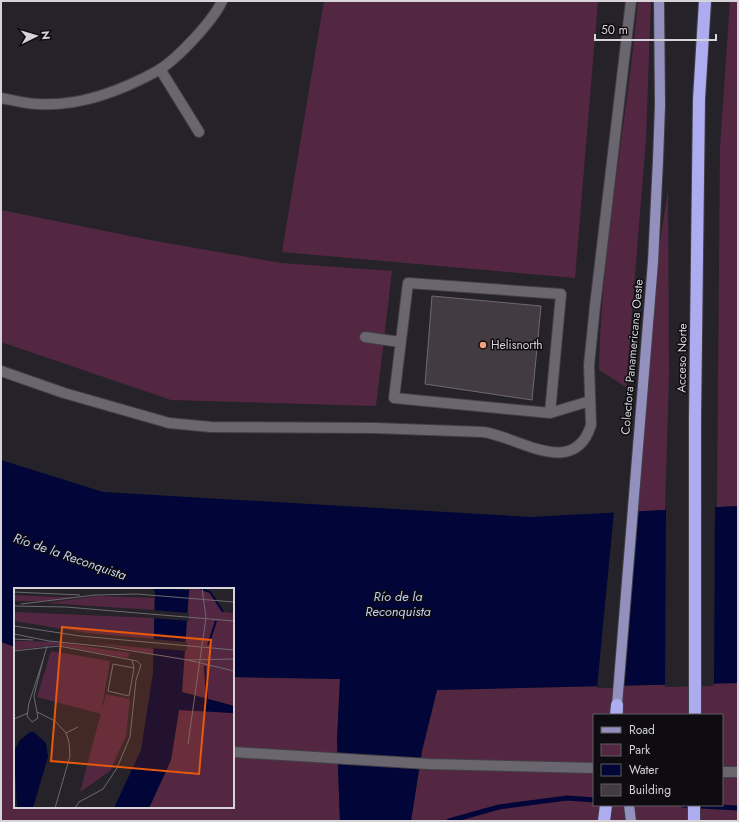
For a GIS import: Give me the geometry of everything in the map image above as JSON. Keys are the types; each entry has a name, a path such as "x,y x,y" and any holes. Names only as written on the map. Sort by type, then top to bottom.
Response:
{"highway":[{"name":"Acceso Norte","path":"695,714 695,417 699,99 705,1"},
{"path":"604,821 606,806"},
{"path":"694,806 694,821"}],"main road":[{"name":"Colectora Panamericana Oeste","path":"617,712 652,278 658,160 659,1"},
{"path":"629,806 631,821"}],"street":[{"path":"1,98 37,104 86,100 109,94 160,69 198,35 219,8 222,1"},
{"path":"1,371 64,393 169,423 211,427 375,428 483,432 498,435 536,449 561,454 569,452 588,435 590,426 589,364 631,1"},
{"path":"160,69 199,132"},
{"path":"550,413 561,294 408,283 394,398 550,413 590,401"},
{"path":"365,337 400,342"},
{"path":"234,752 429,764 593,768"},
{"path":"723,772 738,772"}],"green space":[{"path":"324,1 598,1 575,278 282,252"},
{"path":"638,1 651,1 646,139 626,387 599,370 604,278"},
{"path":"730,1 738,1 738,506 717,507 720,147"},
{"path":"668,189 669,374 665,510 634,512 659,249"},
{"path":"1,210 150,240 281,263 392,271 376,406 171,400 1,342"},
{"path":"1,642 14,647 14,808 234,808 234,677 340,679 337,741 340,821 1,821"},
{"path":"738,683 738,821 411,821 422,751 437,690"}],"water":[{"name":"Río de la Reconquista","path":"1,460 103,492 531,517 738,506 738,683 437,690 422,751 411,821 340,821 337,741 340,679 234,677 234,588 14,588 14,647 1,642"}],"pier":[{"path":"715,505 714,686 665,687 666,508"},
{"path":"633,510 621,688 597,688 614,511"}],"building":[{"name":"Helisnorth","path":"432,296 541,306 532,400 425,384"}],"waterway":[{"path":"449,821 499,807 567,798 593,800"},
{"path":"701,806 738,808"}],"place":[{"name":"Helisnorth","path":"483,345"}]}
